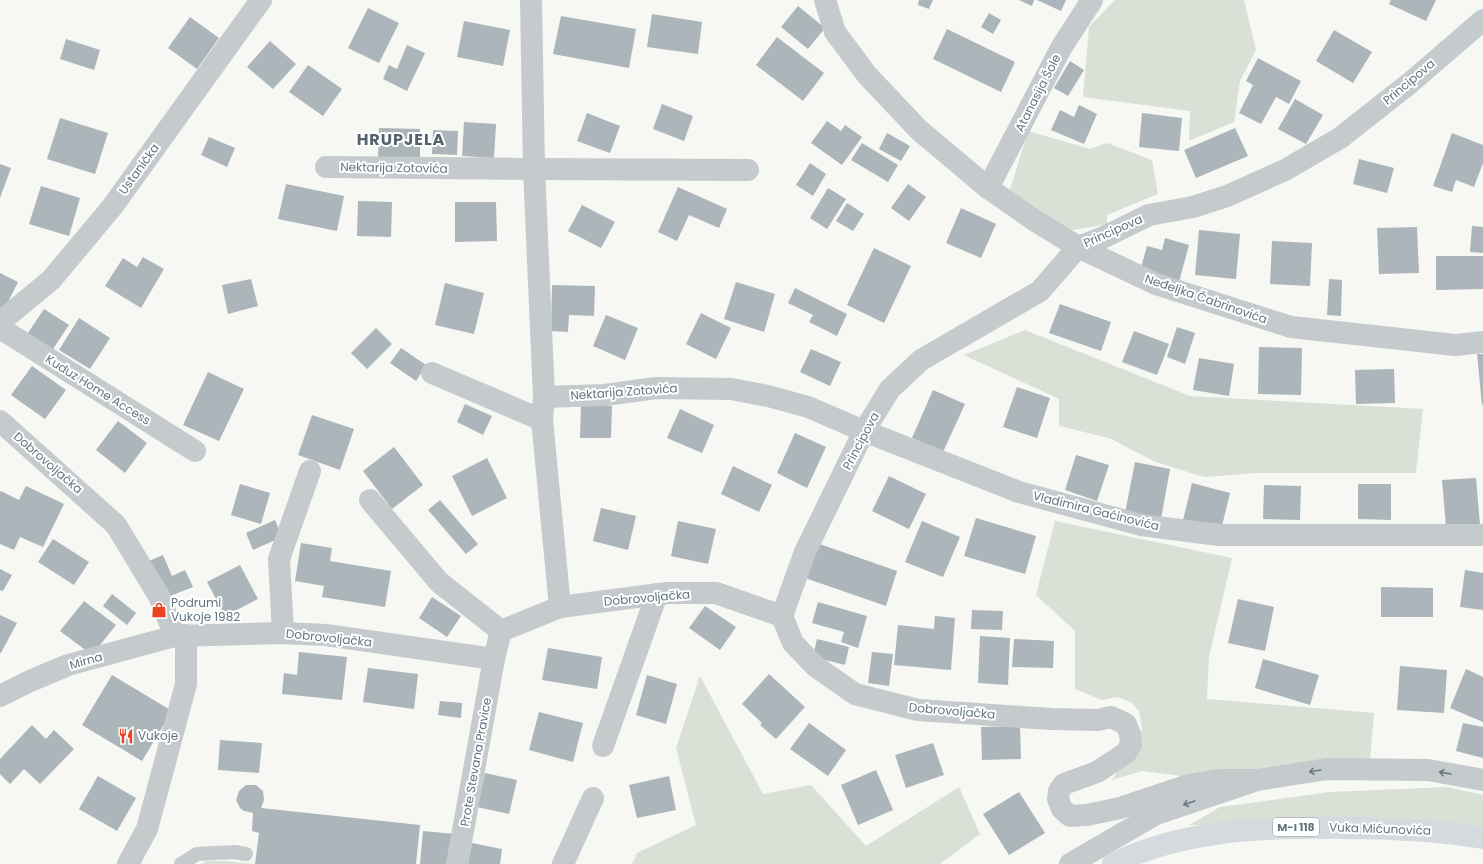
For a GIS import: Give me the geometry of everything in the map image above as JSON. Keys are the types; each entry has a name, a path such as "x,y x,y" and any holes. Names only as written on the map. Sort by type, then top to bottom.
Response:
{"main road":[{"name":"Vuka Mićunovića","path":"1113,864 1173,842 1208,834 1257,829 1295,827 1404,829 1453,833 1483,838"}],"street":[{"name":"Ustanička","path":"0,322 51,280 112,207 261,0"},
{"path":"531,0 534,169 544,397 542,420 560,607"},
{"name":"Neđeljka Čabrinovića","path":"825,0 835,32 867,75 919,130 988,188 1034,220 1078,246 1156,284 1291,327 1455,345 1483,342"},
{"name":"Atanasija Šole","path":"988,188 1061,48 1092,0"},
{"name":"Principova","path":"782,616 805,552 864,431 890,389 921,360 1040,291 1078,246 1104,236 1149,215 1193,207 1227,196 1285,170 1340,138 1410,83 1483,20"},
{"name":"Nektarija Zotovića","path":"326,167 748,170"},
{"name":"Kuduz Home Access","path":"0,328 195,451"},
{"path":"432,373 542,420"},
{"name":"Nektarija Zotovića","path":"544,397 605,395 656,388 731,389 768,396 808,407 864,431"},
{"name":"Dobrovoljačka","path":"0,421 116,525 181,636 283,633 326,635 494,660"},
{"name":"Vladimira Gaćinovića","path":"864,431 1019,492 1141,525 1219,535 1483,535"},
{"path":"0,438 29,448"},
{"path":"283,633 279,559 310,471"},
{"path":"370,500 438,582 501,631 494,660"},
{"name":"Dobrovoljačka","path":"501,631 560,607 657,594 716,593 782,616 793,643 815,666 855,694 918,710 1051,719 1098,720 1111,717 1126,724 1130,734 1130,744 1126,753 1097,772 1064,784 1059,791 1058,799 1062,809 1070,816 1087,815 1120,808 1189,785 1219,780 1257,780"},
{"path":"603,746 657,594"},
{"path":"128,864 147,829 186,684 181,636"},
{"name":"Mirna","path":"0,696 30,681 68,665 181,636"},
{"name":"Prote Stevana Pravice","path":"457,864 494,660"},
{"path":"1070,864 1156,814 1257,780 1335,769 1428,770 1483,780"},
{"path":"563,864 593,798"}],"lane":[{"path":"181,864 198,854 235,852 246,854"}],"shaded area":[{"path":"1115,0 1244,0 1256,50 1240,81 1234,122 1189,141 1190,111 1083,97 1089,27"},
{"path":"1028,131 1090,149 1107,143 1152,160 1158,194 1107,215 1107,224 1058,233 1006,203"},
{"path":"1025,330 1190,396 1423,409 1416,473 1257,473 1204,477 1156,462 1109,438 1059,426 1059,399 964,355"},
{"path":"1055,521 1232,558 1209,657 1207,699 1374,713 1370,760 1286,764 1205,779 1142,771 1112,780 1138,740 1142,729 1139,711 1132,703 1118,697 1102,700 1075,689 1075,631 1036,595"},
{"path":"700,676 763,794 811,785 866,846 959,787 980,834 940,864 632,864 637,853 696,825 676,748"},
{"path":"1447,787 1483,795 1483,830 1189,825 1220,807 1330,792"},
{"path":"207,861 224,861 255,864 201,864"}],"building":[{"path":"919,0 933,0 929,9 918,5"},
{"path":"1019,0 1034,0 1032,6"},
{"path":"1037,0 1066,0 1061,11"},
{"path":"1391,0 1436,0 1426,21 1389,4"},
{"path":"798,6 825,28 808,49 781,27"},
{"path":"368,8 399,23 379,63 348,48"},
{"path":"989,13 1001,20 993,34 981,27"},
{"path":"652,14 702,22 698,54 647,47"},
{"path":"561,16 636,29 629,68 553,54"},
{"path":"190,17 219,38 197,69 168,48"},
{"path":"464,21 510,30 503,66 457,57"},
{"path":"947,29 1015,62 1001,92 933,59"},
{"path":"1334,30 1372,52 1353,83 1316,61"},
{"path":"777,37 824,73 803,101 756,65"},
{"path":"66,39 100,50 94,70 60,59"},
{"path":"270,41 296,64 273,89 247,67"},
{"path":"407,45 425,53 407,91 383,79 389,65 397,69"},
{"path":"1258,58 1301,81 1289,104 1276,97 1261,124 1239,113 1253,85 1246,81"},
{"path":"1070,61 1084,70 1068,96 1054,88"},
{"path":"308,65 342,89 323,116 289,92"},
{"path":"1295,99 1323,115 1306,144 1278,129"},
{"path":"662,104 693,116 684,141 653,129"},
{"path":"1079,105 1097,114 1084,144 1051,130 1060,110 1074,117"},
{"path":"587,113 620,126 610,153 577,141"},
{"path":"1142,113 1182,118 1179,151 1139,147"},
{"path":"60,118 108,133 95,174 47,159"},
{"path":"827,121 841,131 845,125 862,137 842,165 811,143"},
{"path":"464,122 496,124 494,158 462,156"},
{"path":"379,128 420,129 420,160 378,158"},
{"path":"1235,128 1248,156 1196,178 1184,150"},
{"path":"433,130 458,131 457,155 432,154"},
{"path":"887,133 910,146 901,161 879,149"},
{"path":"1452,133 1483,145 1483,163 1474,187 1456,180 1452,192 1433,186"},
{"path":"209,137 235,148 227,167 201,155"},
{"path":"862,143 898,165 888,182 851,160"},
{"path":"1359,159 1394,168 1387,193 1353,184"},
{"path":"810,163 826,174 813,196 796,185"},
{"path":"0,164 11,168 0,198"},
{"path":"286,184 344,196 337,231 278,219"},
{"path":"908,184 926,197 909,221 891,208"},
{"path":"41,186 80,198 69,236 29,224"},
{"path":"678,187 727,209 719,228 689,215 677,241 658,232"},
{"path":"828,188 846,199 827,229 810,218"},
{"path":"358,201 392,202 391,237 357,236"},
{"path":"455,202 496,202 497,241 455,242"},
{"path":"847,203 864,214 853,231 836,221"},
{"path":"582,205 615,222 601,248 568,231"},
{"path":"961,208 996,224 981,258 946,243"},
{"path":"1472,226 1483,227 1483,253 1470,252"},
{"path":"1417,227 1419,273 1379,274 1377,228"},
{"path":"1199,230 1240,234 1236,279 1195,275"},
{"path":"1165,238 1189,245 1179,282 1140,271 1147,246 1162,250"},
{"path":"1272,241 1312,243 1310,286 1270,284"},
{"path":"874,248 911,266 884,323 847,305"},
{"path":"1436,256 1483,256 1483,289 1436,290"},
{"path":"143,257 164,269 141,308 105,286 123,258 137,267"},
{"path":"0,273 18,282 1,316 0,316"},
{"path":"251,279 258,306 228,314 222,285"},
{"path":"1329,279 1342,280 1341,316 1327,315"},
{"path":"736,282 775,294 764,332 724,319"},
{"path":"445,283 484,293 474,334 435,325"},
{"path":"552,285 595,286 594,316 569,315 568,332 551,331"},
{"path":"795,288 847,314 837,336 809,322 813,315 788,303"},
{"path":"1060,304 1111,322 1101,351 1049,333"},
{"path":"44,309 69,325 51,352 26,336"},
{"path":"701,313 731,328 716,359 686,344"},
{"path":"606,315 638,328 625,360 593,346"},
{"path":"79,318 110,338 90,369 59,350"},
{"path":"1177,327 1195,333 1185,364 1167,357"},
{"path":"376,328 392,344 367,369 351,353"},
{"path":"1134,331 1169,344 1157,375 1122,362"},
{"path":"1259,347 1302,348 1301,395 1258,394"},
{"path":"401,348 426,365 416,381 390,363"},
{"path":"811,349 841,362 830,386 800,372"},
{"path":"1477,354 1483,354 1483,405 1482,405"},
{"path":"1199,358 1234,364 1229,396 1193,390"},
{"path":"32,366 66,390 45,419 11,395"},
{"path":"1394,369 1395,403 1356,404 1355,370"},
{"path":"208,372 244,389 219,441 183,425"},
{"path":"1017,387 1050,398 1037,438 1003,427"},
{"path":"933,390 965,404 943,452 912,438"},
{"path":"465,404 492,416 483,435 457,422"},
{"path":"581,405 612,406 611,438 580,438"},
{"path":"680,409 714,425 702,453 667,438"},
{"path":"312,415 354,429 340,470 298,455"},
{"path":"118,421 147,443 125,473 96,450"},
{"path":"795,433 826,447 807,488 777,473"},
{"path":"394,447 423,485 392,509 363,471"},
{"path":"1076,455 1109,465 1097,501 1065,490"},
{"path":"487,458 507,498 472,516 452,476"},
{"path":"1135,462 1170,469 1161,519 1125,513"},
{"path":"733,466 772,485 759,512 721,494"},
{"path":"889,476 926,494 909,529 872,511"},
{"path":"1476,478 1480,524 1446,527 1442,480"},
{"path":"1192,483 1230,493 1221,530 1183,520"},
{"path":"240,484 270,493 261,524 231,515"},
{"path":"1358,484 1391,484 1391,520 1358,519"},
{"path":"1264,485 1301,486 1300,520 1263,519"},
{"path":"26,486 64,504 43,547 20,537 14,550 0,544 0,492 1,491 19,500"},
{"path":"440,500 478,544 466,554 428,510"},
{"path":"601,508 636,516 628,550 593,541"},
{"path":"976,518 1036,536 1025,574 964,556"},
{"path":"275,520 282,537 253,550 246,533"},
{"path":"678,521 716,529 708,564 671,556"},
{"path":"922,521 960,537 943,577 905,562"},
{"path":"53,539 89,562 74,585 38,562"},
{"path":"301,543 332,548 330,561 391,571 385,607 322,597 324,586 295,581"},
{"path":"817,543 897,571 886,606 805,578"},
{"path":"163,555 172,576 185,570 193,587 165,598 149,561"},
{"path":"240,565 258,599 225,616 207,582"},
{"path":"0,569 12,575 3,591 0,590"},
{"path":"1465,570 1483,573 1483,610 1460,607"},
{"path":"1381,587 1433,588 1433,617 1381,617"},
{"path":"112,594 136,613 127,625 103,606"},
{"path":"432,597 461,616 447,637 419,618"},
{"path":"1238,599 1274,607 1265,651 1228,643"},
{"path":"84,601 116,625 92,655 60,631"},
{"path":"818,602 867,616 858,648 841,642 844,632 812,623"},
{"path":"705,606 736,627 720,650 689,628"},
{"path":"972,610 1003,611 1002,630 971,629"},
{"path":"0,615 17,623 1,653 0,653"},
{"path":"935,616 955,618 951,670 894,665 898,625 934,629"},
{"path":"980,636 1010,638 1008,685 978,683"},
{"path":"817,639 849,647 845,665 813,657"},
{"path":"1014,639 1054,641 1053,668 1012,667"},
{"path":"548,648 602,657 597,689 542,680"},
{"path":"299,652 347,657 342,700 282,694 284,673 297,675"},
{"path":"872,652 893,654 889,686 868,683"},
{"path":"1263,659 1319,675 1310,705 1255,688"},
{"path":"1400,666 1447,670 1444,713 1397,710"},
{"path":"368,668 418,674 414,709 363,702"},
{"path":"1466,669 1483,677 1483,722 1450,708"},
{"path":"769,674 805,707 776,739 760,725 762,723 742,704"},
{"path":"112,675 172,711 142,761 82,725"},
{"path":"647,675 677,684 666,724 636,715"},
{"path":"440,701 462,703 461,718 438,715"},
{"path":"539,712 583,723 573,762 529,750"},
{"path":"809,723 846,750 828,776 790,749"},
{"path":"1463,723 1483,727 1483,758 1456,751"},
{"path":"32,725 46,739 54,730 74,749 40,784 24,769 10,784 0,774 0,759"},
{"path":"1020,726 1021,759 982,760 981,727"},
{"path":"220,740 262,743 259,773 218,770"},
{"path":"933,743 944,775 906,788 895,755"},
{"path":"876,770 893,810 858,825 841,785"},
{"path":"485,773 517,780 509,814 477,807"},
{"path":"98,776 136,798 117,831 79,809"},
{"path":"669,776 676,810 637,818 629,785"},
{"path":"246,785 256,785 263,791 264,800 261,808 420,825 416,864 255,864 259,833 252,831 253,813 244,811 240,808 236,800 239,791"},
{"path":"1019,792 1045,833 1009,855 983,814"},
{"path":"423,831 455,834 451,864 420,864"},
{"path":"472,843 502,849 500,864 468,864"}],"place":[{"name":"Podrumi Vukoje 1982","path":"159,610"},
{"name":"Vukoje","path":"126,736"}],"district":[{"name":"HRUPJELA","path":"401,139"}]}
